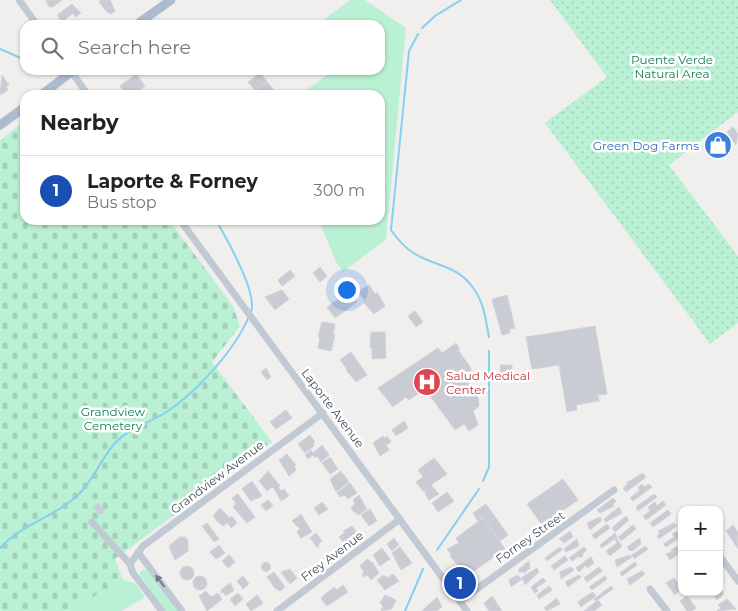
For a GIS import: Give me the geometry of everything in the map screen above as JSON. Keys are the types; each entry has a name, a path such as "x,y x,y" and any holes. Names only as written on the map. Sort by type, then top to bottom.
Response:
{"main road":[{"path":"143,20 171,0"},
{"path":"47,90 67,75"},
{"path":"0,125 20,110"}],"street":[{"path":"19,0 33,20"},
{"path":"75,75 85,90"},
{"name":"Laporte Avenue","path":"184,225 467,611"},
{"name":"Grandview Avenue","path":"130,564 138,552 323,413"},
{"name":"Forney Street","path":"460,601 614,490"},
{"name":"Frey Avenue","path":"277,611 400,519"},
{"path":"92,522 130,564 133,573 162,611"},
{"path":"138,552 182,611"},
{"path":"723,560 738,581"},
{"path":"650,588 667,611"}],"green space":[{"path":"350,0 365,0 406,28 386,239 343,272 335,260 321,225 385,225 385,90 307,90 327,75 385,75 385,20 323,20"},
{"name":"Puente Verde Natural Area","path":"550,0 738,0 738,112 669,165 738,256 738,323 710,344 545,123 607,77"},
{"name":"Grandview Cemetery","path":"20,125 20,225 173,225 233,306 240,326 212,362 272,442 115,559 123,580 68,611 0,611 0,140"},
{"path":"145,569 178,611 166,611 140,576 140,572"},
{"path":"123,580 135,583 145,597 121,611 68,611"}],"building":[{"path":"46,0 62,0 53,7 49,7"},
{"path":"101,0 110,0 115,11 111,14 107,12 99,2"},
{"path":"72,4 81,13 75,17 73,13 64,20 61,20 57,15"},
{"path":"2,75 9,85 6,87 8,90 0,95"},
{"path":"137,75 145,86 139,90 123,90 120,86"},
{"path":"257,75 262,75 267,81 255,90 248,82"},
{"path":"267,82 274,90 256,90"},
{"path":"733,127 738,134 736,145 727,132"},
{"path":"320,267 327,276 320,282 313,273"},
{"path":"290,270 295,276 282,286 278,280"},
{"path":"369,285 375,294 377,292 385,306 374,314 363,302 365,301 358,292"},
{"path":"282,290 289,299 275,310 265,297"},
{"path":"349,292 357,302 335,318 327,307"},
{"path":"507,295 515,328 510,329 510,333 502,335 492,299"},
{"path":"415,311 423,322 416,327 408,316"},
{"path":"322,322 335,324 333,335 335,335 331,351 318,348 320,337 318,337"},
{"path":"595,326 607,394 598,395 599,401 576,405 577,410 567,412 559,365 532,369 526,337"},
{"path":"371,332 385,332 386,358 372,359 372,348 370,348"},
{"name":"Salud Medical Center","path":"456,343 460,349 458,350 471,368 471,374 468,376 469,394 478,396 479,406 473,411 478,425 469,431 464,424 455,430 425,389 409,400 406,397 393,407 378,388 438,348 442,353"},
{"path":"351,352 367,375 356,382 340,360"},
{"path":"500,365 512,365 512,380 501,380"},
{"path":"266,368 271,377 267,380 261,372"},
{"path":"286,410 292,418 276,429 270,422"},
{"path":"404,421 408,428 396,436 392,430"},
{"path":"310,435 315,442 314,446 305,453 298,444"},
{"path":"383,436 385,438 387,436 391,442 386,445 389,450 380,456 373,443"},
{"path":"322,445 329,455 321,462 317,456 315,458 313,455 308,459 305,455 311,450 313,453"},
{"path":"287,454 296,465 294,467 296,470 289,476 279,460"},
{"path":"330,457 338,469 330,474 322,463"},
{"path":"434,458 447,474 431,485 439,494 429,500 425,494 428,491 424,492 416,482 423,477 418,470"},
{"path":"268,471 280,486 278,487 281,491 284,489 289,496 281,501 272,487 267,491 259,481"},
{"path":"341,471 349,482 336,492 330,479"},
{"path":"643,473 646,477 626,492 623,488 628,484 626,483"},
{"path":"563,479 578,500 542,525 527,504"},
{"path":"252,481 262,496 251,501 242,489"},
{"path":"350,483 357,493 348,499 345,495 340,497 337,493"},
{"path":"642,484 644,487 649,484 652,487 633,501 630,498 640,490 638,488"},
{"path":"447,492 454,501 438,512 432,503"},
{"path":"238,494 255,517 247,523 233,507 236,503 232,498"},
{"path":"654,494 657,497 638,511 636,507"},
{"path":"359,495 367,509 358,515 351,509 355,503 353,500"},
{"path":"613,498 616,501 613,504 614,506 600,513 597,510"},
{"path":"268,500 273,506 266,511 261,505"},
{"path":"663,501 666,505 646,520 643,516 650,511 648,507 655,502 657,506"},
{"path":"322,502 328,509 319,515 314,508"},
{"path":"98,503 105,511 100,515 93,507"},
{"path":"486,504 508,535 500,541 483,517 478,521 473,513"},
{"path":"619,507 622,513 606,522 604,519"},
{"path":"220,508 230,518 232,516 237,523 231,528 228,523 223,526 213,516"},
{"path":"370,509 377,521 369,526 361,515"},
{"path":"668,510 671,514 653,527 650,523"},
{"path":"301,514 312,532 301,538 297,532 300,529 292,521"},
{"path":"626,516 629,520 615,532 612,528"},
{"path":"600,517 602,520 590,530 587,523"},
{"path":"483,518 505,549 467,576 450,556 452,555 447,549 459,543 456,538"},
{"path":"207,523 219,539 214,542 202,526"},
{"path":"674,523 677,526 659,539 657,536 660,533 658,531"},
{"path":"607,524 610,528 595,539 592,535"},
{"path":"633,525 636,529 621,541 618,537"},
{"path":"733,525 738,532 738,549 726,531"},
{"path":"352,526 358,534 345,544 339,537 345,532 343,531"},
{"path":"570,531 573,537 564,543 559,539"},
{"path":"676,531 678,539 666,547 663,544 674,537 672,534"},
{"path":"316,533 322,541 319,543 318,548 310,538"},
{"path":"615,533 617,537 602,548 600,545"},
{"path":"180,537 185,537 188,541 188,551 175,560 169,546"},
{"path":"394,538 399,545 392,551 387,544"},
{"path":"616,538 622,546 610,556 606,551 617,543"},
{"path":"640,538 641,544 632,551 629,550 627,547"},
{"path":"577,539 579,546 566,552 564,549"},
{"path":"219,545 225,553 216,559 210,552"},
{"path":"645,546 648,549 634,559 632,555"},
{"path":"677,546 678,554 670,560 666,554 672,552 671,550"},
{"path":"400,547 412,563 401,570 392,553"},
{"path":"560,547 562,550 547,561 545,558"},
{"path":"584,547 587,550 582,554 583,556 580,558 579,556 572,561 569,558"},
{"path":"382,548 390,559 380,566 373,555"},
{"path":"229,555 235,562 228,568 222,561"},
{"path":"630,555 632,557 617,567 615,560"},
{"path":"565,556 568,560 554,570 551,566"},
{"path":"591,557 594,563 587,568 586,565 579,572 576,568"},
{"path":"367,559 373,563 379,573 371,580 367,575 364,577 362,574 364,572 360,566"},
{"path":"529,561 530,568 524,573 522,571 520,573 518,570"},
{"path":"266,562 271,567 266,572 261,567"},
{"path":"635,562 637,565 622,576 620,573"},
{"path":"187,566 192,568 194,573 192,578 187,580 182,578 180,573 182,568"},
{"path":"571,567 574,570 561,579 560,572"},
{"path":"599,567 602,571 587,582 584,578"},
{"path":"537,568 539,572 525,585 522,577"},
{"path":"290,569 297,578 290,584 281,572"},
{"path":"642,571 645,574 630,585 627,579"},
{"path":"274,572 285,587 280,591 275,588 267,577"},
{"path":"393,574 399,581 385,590 377,580 384,575 387,578"},
{"path":"517,575 522,579 511,587 509,580"},
{"path":"579,575 581,577 568,587 565,582"},
{"path":"197,576 203,576 207,583 203,590 197,590 193,586 193,580"},
{"path":"243,576 249,584 243,589 237,581"},
{"path":"605,576 607,579 592,590 589,587"},
{"path":"543,578 546,581 536,588 538,591 535,593 531,587"},
{"path":"674,578 678,583 678,592 675,595 666,583"},
{"path":"230,583 234,590 226,596 223,592 221,593 221,590"},
{"path":"343,585 348,592 327,606 321,599 324,595 334,587 337,590"},
{"path":"549,586 552,590 539,599 537,595"},
{"path":"611,586 613,589 596,601 594,599"},
{"path":"206,591 211,597 218,593 222,599 207,611 199,596"},
{"path":"593,592 596,596 581,607 578,603 580,600"},
{"path":"238,593 243,599 235,606 230,599"},
{"path":"257,595 263,603 251,611 246,604"},
{"path":"385,595 396,600 392,609 381,611 383,606 380,603"},
{"path":"492,596 502,611 489,611 484,603"},
{"path":"687,596 696,608 692,611 687,611 680,601"},
{"path":"437,597 442,607 437,611 422,611"},
{"path":"557,598 560,604 547,611 544,608"},
{"path":"727,599 736,609 717,611 721,608 718,605"},
{"path":"598,600 602,605 594,611 584,611"}],"waterway":[{"path":"422,28 435,16 461,0"},
{"path":"418,34 409,51 391,230 403,245 412,252 453,270 467,281 480,300 489,337"},
{"path":"0,49 20,58"},
{"path":"219,225 246,279 252,303 251,312"},
{"path":"0,548 28,526 69,503 78,495 89,483 111,448 121,437 177,405 201,383 225,356 243,329 249,316"},
{"path":"483,481 489,467 489,351"},
{"path":"437,550 479,489"},
{"path":"405,611 423,569"}],"place":[{"name":"Green Dog Farms","path":"718,145"},
{"name":"Salud Medical Center","path":"427,382"},
{"name":"Laporte & Forney","path":"460,583"}]}
